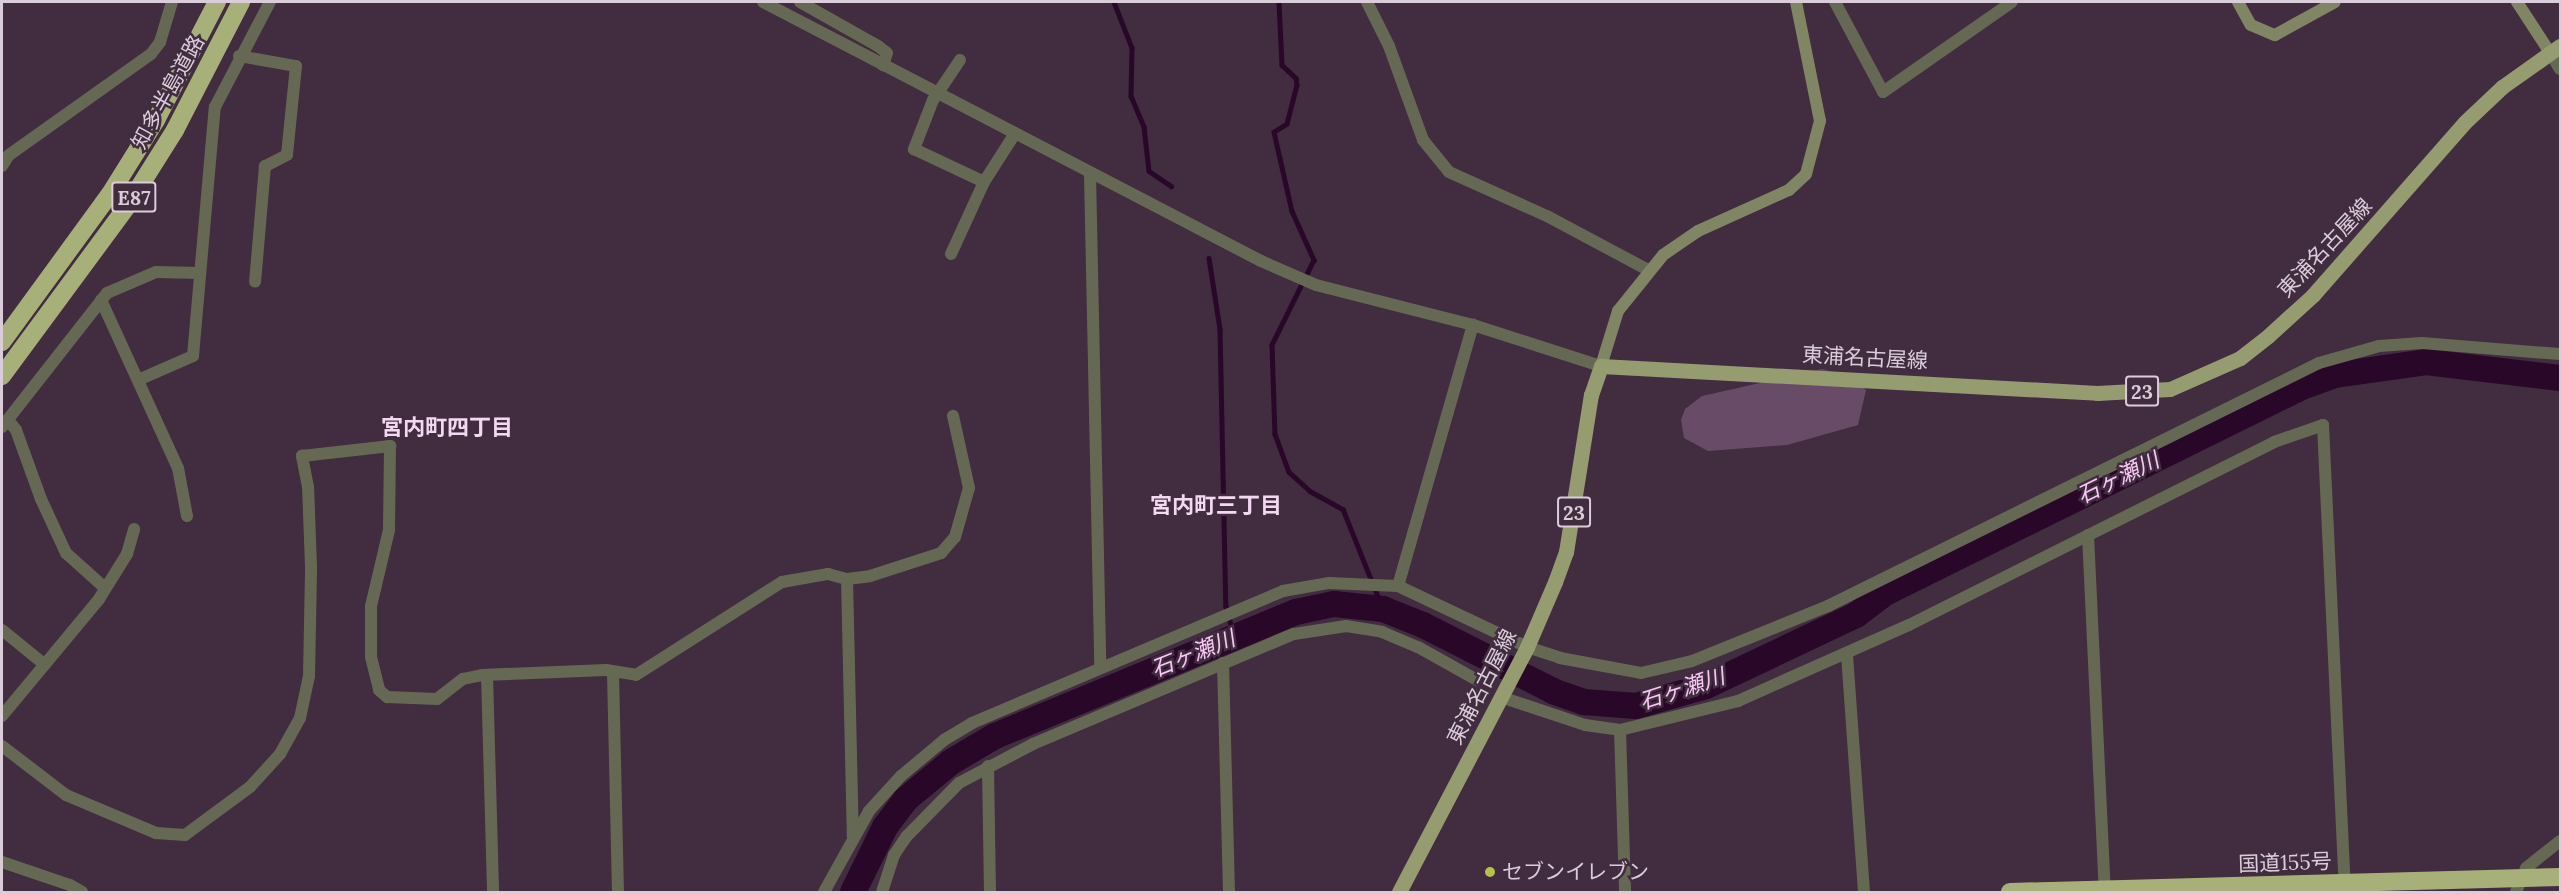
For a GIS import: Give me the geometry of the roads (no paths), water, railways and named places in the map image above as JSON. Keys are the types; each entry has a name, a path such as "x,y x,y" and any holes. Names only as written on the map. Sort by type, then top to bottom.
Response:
{"highway":[{"name":"知多半島道路","path":"2,342 110,194 156,120 218,2"},
{"name":"知多半島道路","path":"2,376 128,205 175,130 241,2"},
{"name":"国道155号","path":"2010,892 2345,884 2518,886 2560,878"}],"main road":[{"name":"東浦名古屋線","path":"1400,892 1525,650 1566,552 1591,395 1601,366 2097,393 2170,389 2240,357 2276,329 2313,295 2465,122 2502,87 2555,48"}],"street":[{"path":"2,166 9,155 151,54 160,42 172,2"},
{"path":"138,380 193,356 215,107 239,56 270,2"},
{"path":"764,2 1090,174 1316,285 1473,325 1601,366 1611,324 1648,270 1690,236 1790,190 1806,174 1820,121 1796,2"},
{"path":"800,2 879,46 887,53 884,65"},
{"path":"1367,2 1389,46 1423,140 1449,172 1547,216 1648,270"},
{"path":"1835,2 1883,92 2012,2"},
{"path":"2238,2 2251,25 2275,35 2335,2"},
{"path":"2517,2 2555,48 2560,69"},
{"path":"239,56 296,66 297,72 287,155 265,166 255,282"},
{"path":"960,60 937,94 914,149 984,182"},
{"path":"951,254 984,182 1014,135"},
{"path":"1090,174 1100,668"},
{"path":"105,588 66,553 41,499 16,430 4,423 107,292 156,272 200,273"},
{"path":"100,300 178,468 187,516"},
{"path":"1398,586 1473,325"},
{"path":"824,892 853,837 885,791 944,740 972,723 1283,591 1329,583 1398,586 1525,650 1641,673 1692,661 1828,606 2319,363 2379,346 2422,343 2560,354"},
{"path":"2,746 66,795 156,832 185,835 250,787 280,754 300,718 309,676 311,567 308,487 302,456 390,446 388,545 371,606 371,657 379,690 387,697 437,699 463,679 488,675 644,672 782,582 828,574 848,579 898,569 949,547 962,518 969,488 953,416"},
{"path":"1502,695 1585,725 1620,730 1738,700 1847,655 2274,442 2323,425 2345,884"},
{"path":"2,716 105,588 127,554 134,529"},
{"path":"2088,536 2104,890"},
{"path":"848,579 853,837"},
{"path":"882,892 894,855 906,837 949,791 988,766 1294,634 1346,626 1398,638 1477,680"},
{"path":"2,630 45,665"},
{"path":"1847,655 1864,892"},
{"path":"1223,663 1229,892"},
{"path":"613,673 618,892"},
{"path":"488,675 493,892"},
{"path":"1620,730 1625,892"},
{"path":"988,766 990,892"},
{"path":"2518,886 2537,856 2560,841"},
{"path":"2,862 70,885 82,892"}],"waterway":[{"path":"1114,2 1132,48 1131,96 1144,127 1149,171 1171,186"},
{"path":"1279,2 1282,65 1296,78 1297,85 1287,124 1274,132 1292,211 1314,260 1272,345 1275,434 1289,472 1310,491 1343,509 1383,609"},
{"path":"1209,258 1220,329 1226,606 1234,635"},
{"name":"石ヶ瀬川","path":"853,892 885,827 905,800 951,762 995,736 1296,612 1334,604 1383,609 1423,625 1555,692 1584,702 1636,706 1706,686 1856,615 1885,593 2299,388 2335,375 2426,362 2560,378"}],"place":[{"name":"セブンイレブン","path":"1490,872"}],"district":[{"name":"宮内町四丁目","path":"447,428"},
{"name":"宮内町三丁目","path":"1216,506"}]}
